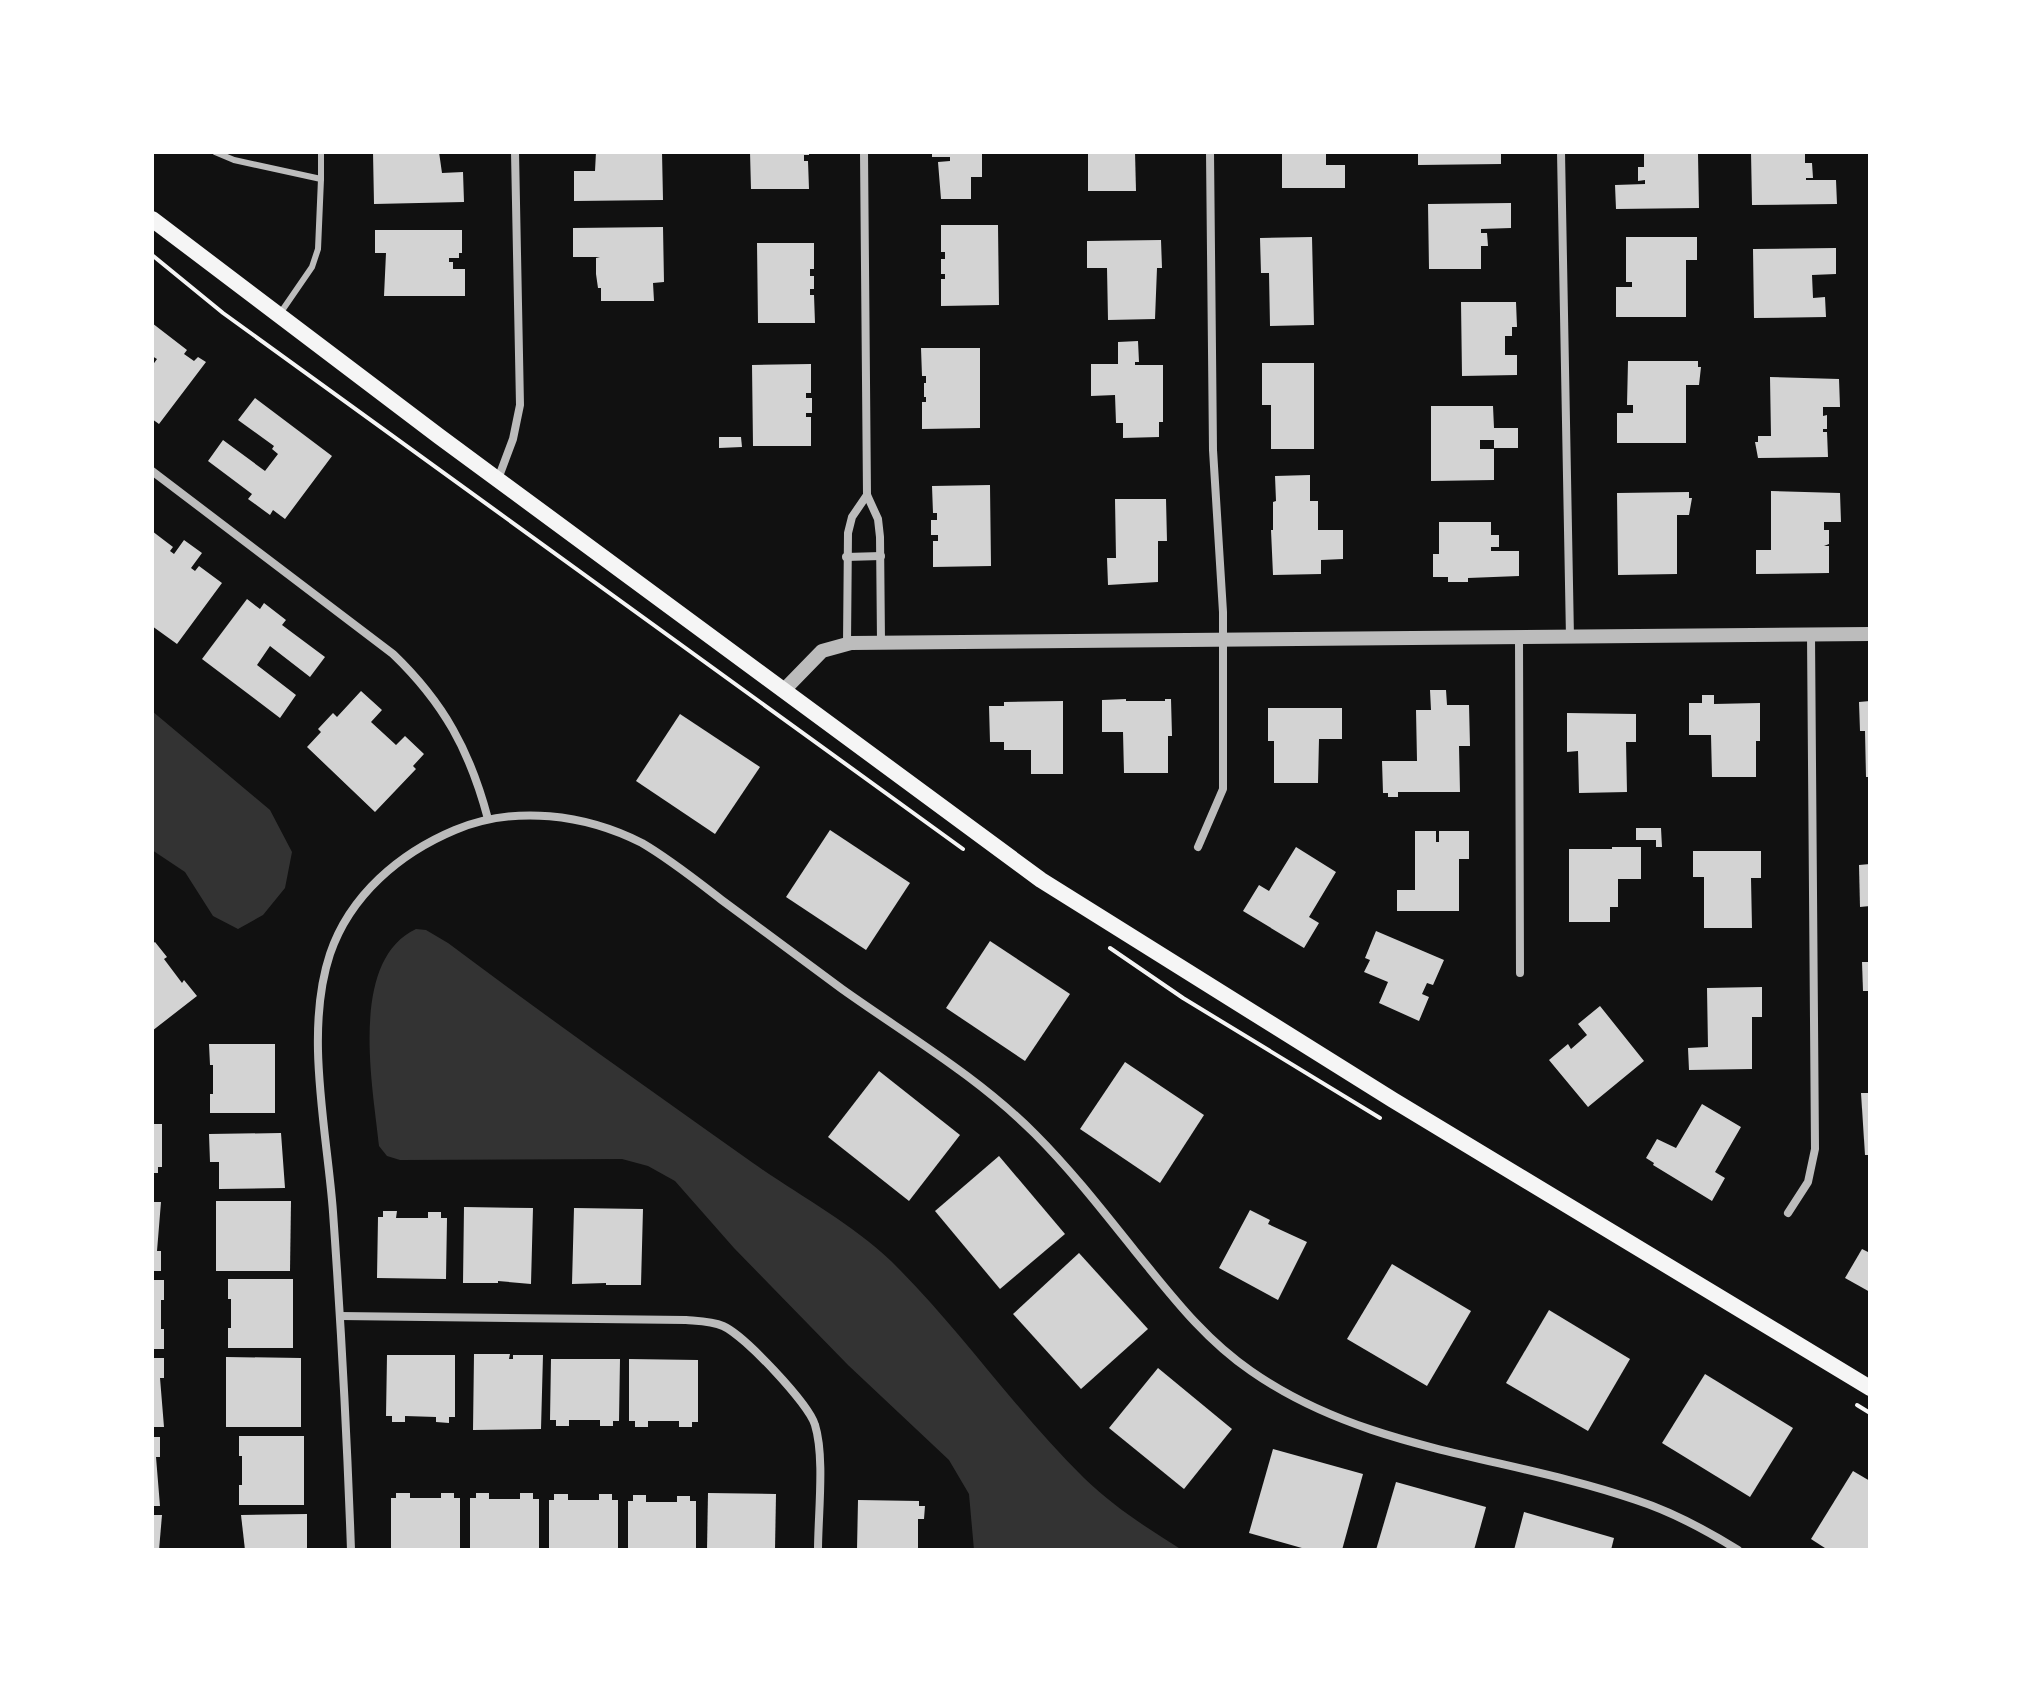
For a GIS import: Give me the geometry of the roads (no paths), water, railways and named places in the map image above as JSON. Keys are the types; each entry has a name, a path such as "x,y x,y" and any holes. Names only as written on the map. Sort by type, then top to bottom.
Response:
{"main road":[{"path":"152,219 278,316 1041,880 1393,1100 1870,1388"}],"street":[{"path":"498,479 513,439 520,405 515,152"},
{"path":"864,152 867,495 878,519 881,642"},
{"path":"1198,847 1223,789 1222,641 1213,450 1210,152"},
{"path":"1561,152 1570,638"},
{"path":"152,471 393,654 409,670 439,705 460,739 488,819"},
{"path":"847,643 846,557 852,517 867,495"},
{"path":"846,557 881,556"},
{"path":"785,689 822,651 847,643 1870,634"},
{"path":"1788,1213 1808,1182 1815,1149 1811,635"},
{"path":"1519,639 1520,973"},
{"path":"351,1550 340,1316 317,1029 322,987 340,931 358,902 394,864 437,837 488,819 526,815 603,825 642,843 854,997 951,1062 997,1099 1043,1143 1205,1334 1250,1371 1286,1394 1369,1431 1637,1500 1692,1523 1738,1550"},
{"path":"340,1316 686,1320 717,1323 734,1332 756,1353 801,1401 815,1423 819,1447 818,1550"}],"lane":[{"path":"215,152 234,160 321,179"},
{"path":"278,316 312,267 318,249 321,152"}]}
